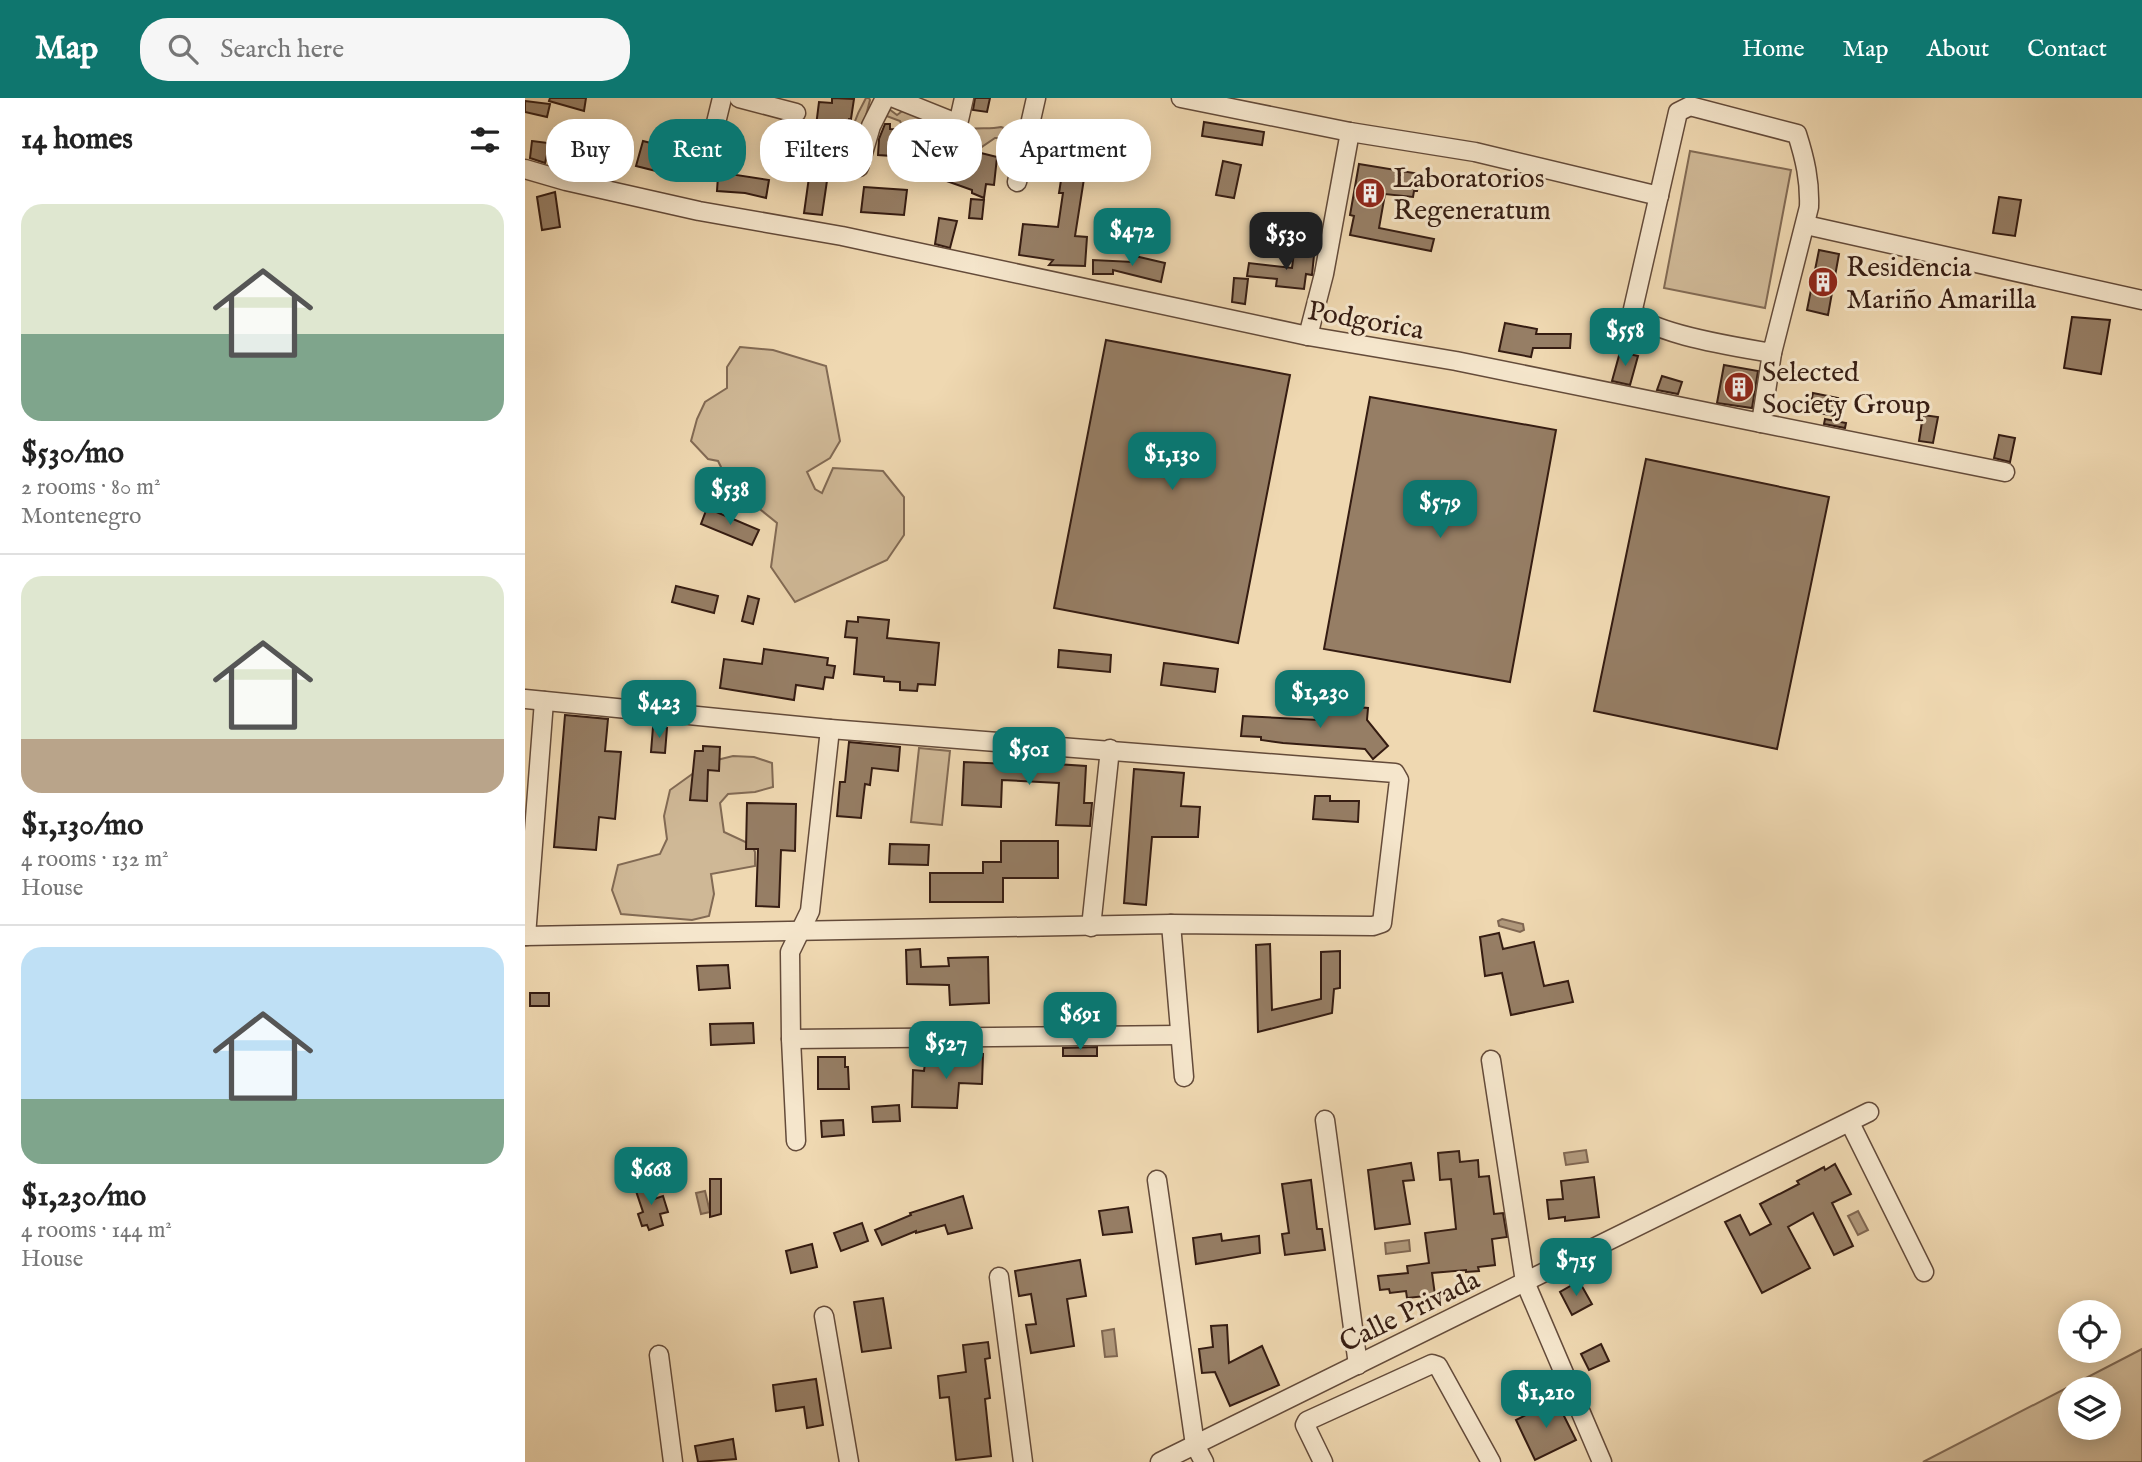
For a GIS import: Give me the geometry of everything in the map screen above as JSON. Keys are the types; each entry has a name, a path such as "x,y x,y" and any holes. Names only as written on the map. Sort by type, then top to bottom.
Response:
{"street":[{"path":"717,119 722,98"},
{"path":"739,98 796,113"},
{"path":"873,122 885,98"},
{"path":"894,98 954,122 959,120 964,98"},
{"path":"1031,119 1036,98"},
{"path":"1181,98 1350,132 1475,152 1659,196"},
{"path":"1761,423 1772,353 1806,225 1810,186 1797,134 1690,106 1678,112 1634,302 1635,314 1682,336 1772,353"},
{"path":"1308,336 1324,274 1350,132"},
{"name":"Podgorica","path":"525,169 699,211 842,236 1308,336 1456,361 2005,472"},
{"path":"1806,225 2142,300"},
{"path":"525,699 830,729 1395,773 1399,776 1382,923 1373,926 1171,924 526,936 544,701"},
{"path":"796,1141 790,952 810,911 830,729"},
{"path":"1091,927 1110,749"},
{"path":"1171,924 1184,1077"},
{"path":"791,1039 1180,1035"},
{"path":"1491,1060 1525,1282 1602,1462"},
{"name":"Calle Privada","path":"1160,1462 1870,1112"},
{"path":"1325,1120 1358,1365"},
{"path":"1850,1123 1924,1272"},
{"path":"1157,1180 1195,1445 1204,1462"},
{"path":"999,1277 1023,1462"},
{"path":"824,1316 849,1462"},
{"path":"659,1355 673,1462"},
{"path":"1323,1462 1305,1427 1307,1421 1431,1364 1438,1366 1491,1462"}],"shaded area":[{"path":"866,98 869,98 865,119 856,119"},
{"path":"889,109 897,115 905,109 929,116 930,119 895,119 884,115"},
{"path":"982,128 995,128 996,138 982,147"},
{"path":"1690,151 1791,170 1765,308 1664,288"},
{"path":"740,347 773,350 826,366 840,441 830,458 807,472 815,489 822,493 833,468 883,471 904,497 904,535 887,560 795,602 771,567 777,523 756,506 718,496 721,467 718,461 708,459 691,441 705,402 727,388 727,367"},
{"path":"919,748 950,751 942,825 911,822"},
{"path":"733,756 754,757 772,763 773,787 755,792 728,794 720,803 724,832 752,845 755,866 711,874 714,894 709,916 692,920 621,914 612,890 618,865 660,854 667,839 664,816 670,790 709,762"},
{"path":"1502,919 1523,924 1524,930 1520,932 1499,926 1498,921"},
{"path":"1586,1150 1588,1162 1566,1165 1564,1153"},
{"path":"705,1191 710,1212 701,1214 696,1193"},
{"path":"1858,1211 1868,1230 1858,1235 1848,1216"},
{"path":"1409,1240 1410,1251 1386,1254 1385,1243"},
{"path":"1114,1329 1117,1356 1105,1357 1102,1331"},
{"path":"2142,1349 2142,1462 1923,1462 2058,1392 2058,1440 2121,1440 2121,1377 2088,1377 2115,1363 2121,1363 2121,1360"}],"building":[{"path":"550,98 586,98 584,111 549,101"},
{"path":"832,98 854,99 851,119 817,119 819,102 832,103"},
{"path":"975,98 990,98 987,112 973,110"},
{"path":"525,101 550,104 547,117 525,112"},
{"path":"1204,122 1264,132 1262,145 1202,136"},
{"path":"887,124 887,156 878,155 879,139"},
{"path":"532,141 546,143 545,163 530,158"},
{"path":"643,141 648,142 648,169 636,166"},
{"path":"982,153 996,157 994,185 986,184 984,198 972,193 972,190 949,182 982,182"},
{"path":"1223,161 1241,165 1234,198 1216,195"},
{"path":"1359,164 1420,174 1413,197 1385,194 1379,228 1434,239 1431,251 1350,235 1354,216 1350,215"},
{"path":"746,177 769,182 766,198 717,191 718,182 746,182"},
{"path":"808,182 827,182 822,215 804,213"},
{"path":"1061,182 1083,182 1075,236 1087,237 1085,266 1049,265 1053,260 1019,255 1023,224 1058,227 1063,193 1059,193"},
{"path":"864,187 907,190 904,215 861,212"},
{"path":"555,192 560,227 542,230 537,197"},
{"path":"1999,197 2021,200 2015,236 1993,233"},
{"path":"971,199 984,200 982,219 969,218"},
{"path":"939,218 957,221 950,248 935,244"},
{"name":"Residencia Mariño Amarilla","path":"1819,250 1839,254 1828,315 1807,310"},
{"path":"1294,252 1314,255 1312,275 1306,274 1304,289 1276,286 1277,279 1247,276 1249,263 1292,268"},
{"path":"1135,256 1165,263 1161,282 1113,270 1113,274 1093,274 1093,260 1133,262"},
{"path":"1234,278 1248,279 1245,304 1232,302"},
{"path":"2072,317 2110,320 2101,374 2064,368"},
{"path":"1505,323 1537,329 1536,334 1571,334 1570,348 1533,348 1531,357 1499,351"},
{"path":"1106,340 1290,375 1238,643 1054,608"},
{"path":"1620,352 1638,356 1630,385 1612,381"},
{"name":"Selected Society Group","path":"1724,365 1758,371 1752,408 1717,403"},
{"path":"1662,376 1682,382 1678,394 1657,390"},
{"path":"1813,393 1838,398 1835,416 1809,411"},
{"path":"1370,397 1556,430 1510,682 1324,649"},
{"path":"1923,415 1938,417 1933,443 1919,441"},
{"path":"1825,419 1846,423 1845,428 1824,424"},
{"path":"1999,435 2015,438 2010,462 1994,458"},
{"path":"1646,459 1829,497 1777,749 1594,711"},
{"path":"707,508 759,530 752,545 701,524"},
{"path":"676,586 718,596 714,613 672,602"},
{"path":"748,596 759,599 753,624 742,621"},
{"path":"858,617 889,620 887,638 939,643 935,685 918,684 917,691 900,690 900,682 884,681 884,677 854,674 857,638 845,637 847,621 858,622"},
{"path":"764,649 828,658 827,665 835,666 833,678 825,677 823,689 796,685 794,700 720,688 724,659 762,664"},
{"path":"1059,650 1111,655 1110,672 1058,667"},
{"path":"1164,663 1218,669 1215,692 1161,685"},
{"path":"1286,675 1304,676 1303,690 1285,688"},
{"path":"1320,704 1368,708 1367,720 1388,746 1373,759 1365,749 1283,743 1261,740 1261,737 1241,736 1243,716 1319,720"},
{"path":"565,715 608,719 605,751 621,752 615,819 599,817 596,850 554,847"},
{"path":"653,727 667,728 665,753 651,752"},
{"path":"849,742 900,747 898,771 872,768 870,785 865,784 861,818 837,816 840,782 845,782"},
{"path":"703,746 720,747 719,771 708,770 707,801 690,800 695,751 703,751"},
{"path":"1010,761 1086,766 1084,803 1092,803 1090,826 1056,825 1059,783 1002,780 1001,807 962,805 964,762 1010,764"},
{"path":"1134,769 1184,773 1181,806 1200,807 1198,837 1152,837 1146,905 1124,903"},
{"path":"1315,796 1330,796 1330,801 1359,801 1358,822 1313,819"},
{"path":"747,803 796,804 795,851 781,850 779,907 756,906 758,849 746,849"},
{"path":"1001,841 1058,841 1058,878 1003,878 1003,902 930,902 930,873 983,873 983,862 1001,862"},
{"path":"890,844 929,845 928,865 889,864"},
{"path":"1499,933 1503,949 1534,942 1544,986 1568,981 1573,1002 1511,1015 1502,973 1485,976 1480,937"},
{"path":"1270,944 1272,1010 1321,999 1321,952 1340,951 1340,988 1334,989 1332,1013 1258,1032 1256,945"},
{"path":"920,949 921,967 949,966 948,958 988,957 989,1003 950,1005 949,985 907,984 906,950"},
{"path":"728,965 730,988 699,990 697,966"},
{"path":"530,993 549,993 549,1006 530,1006"},
{"path":"753,1023 754,1043 711,1045 710,1024"},
{"path":"1097,1047 1097,1056 1063,1056 1063,1048"},
{"path":"952,1052 983,1054 982,1084 959,1083 957,1108 912,1107 913,1070 924,1071 925,1063 952,1064"},
{"path":"818,1057 845,1057 849,1089 818,1089"},
{"path":"899,1105 900,1121 873,1122 872,1107"},
{"path":"843,1120 844,1135 822,1137 821,1121"},
{"path":"1459,1151 1460,1162 1478,1160 1479,1177 1489,1176 1494,1214 1503,1213 1507,1237 1492,1239 1495,1265 1478,1267 1479,1271 1432,1273 1435,1295 1407,1298 1406,1291 1390,1293 1389,1289 1380,1290 1378,1276 1408,1273 1407,1266 1429,1263 1425,1233 1456,1229 1451,1179 1440,1180 1438,1153"},
{"path":"1411,1163 1414,1180 1403,1181 1410,1224 1375,1229 1368,1170"},
{"path":"1835,1164 1851,1194 1832,1203 1853,1246 1834,1255 1813,1213 1788,1227 1810,1268 1762,1293 1725,1222 1740,1215 1750,1235 1771,1224 1760,1204 1799,1184 1797,1181"},
{"path":"1594,1177 1599,1217 1565,1221 1565,1217 1549,1219 1547,1200 1563,1199 1561,1181"},
{"path":"710,1179 721,1179 721,1214 710,1217"},
{"path":"1311,1180 1317,1229 1322,1229 1325,1250 1285,1255 1282,1234 1289,1233 1282,1184"},
{"path":"649,1183 654,1199 663,1196 668,1212 660,1214 663,1225 649,1230 647,1225 642,1226 638,1214 643,1212 635,1188"},
{"path":"963,1196 972,1228 948,1234 945,1225 916,1231 882,1245 875,1230 911,1215 910,1213"},
{"path":"1128,1207 1132,1232 1103,1235 1099,1211"},
{"path":"862,1223 868,1241 841,1251 834,1233"},
{"path":"1221,1234 1222,1241 1259,1236 1260,1253 1196,1264 1193,1238"},
{"path":"812,1244 817,1267 791,1273 786,1251"},
{"path":"1080,1260 1086,1296 1067,1299 1074,1346 1031,1353 1026,1325 1036,1324 1031,1294 1019,1296 1015,1271"},
{"path":"1579,1281 1592,1304 1572,1315 1560,1292"},
{"path":"883,1298 891,1348 862,1352 854,1302"},
{"path":"1227,1325 1229,1363 1262,1346 1279,1385 1230,1406 1215,1372 1202,1373 1199,1349 1213,1347 1211,1326"},
{"path":"988,1342 990,1358 985,1359 990,1398 985,1399 991,1456 956,1460 949,1397 940,1398 938,1376 966,1372 963,1345"},
{"path":"1601,1344 1609,1361 1589,1370 1581,1354"},
{"path":"816,1379 823,1425 807,1428 804,1407 776,1411 773,1385"},
{"path":"1556,1400 1576,1440 1535,1460 1516,1420"},
{"path":"733,1439 736,1459 698,1462 695,1446"}],"place":[{"name":"Laboratorios Regeneratum","path":"1370,193"},
{"name":"Residencia Mariño Amarilla","path":"1823,282"},
{"name":"Selected Society Group","path":"1739,387"}]}
